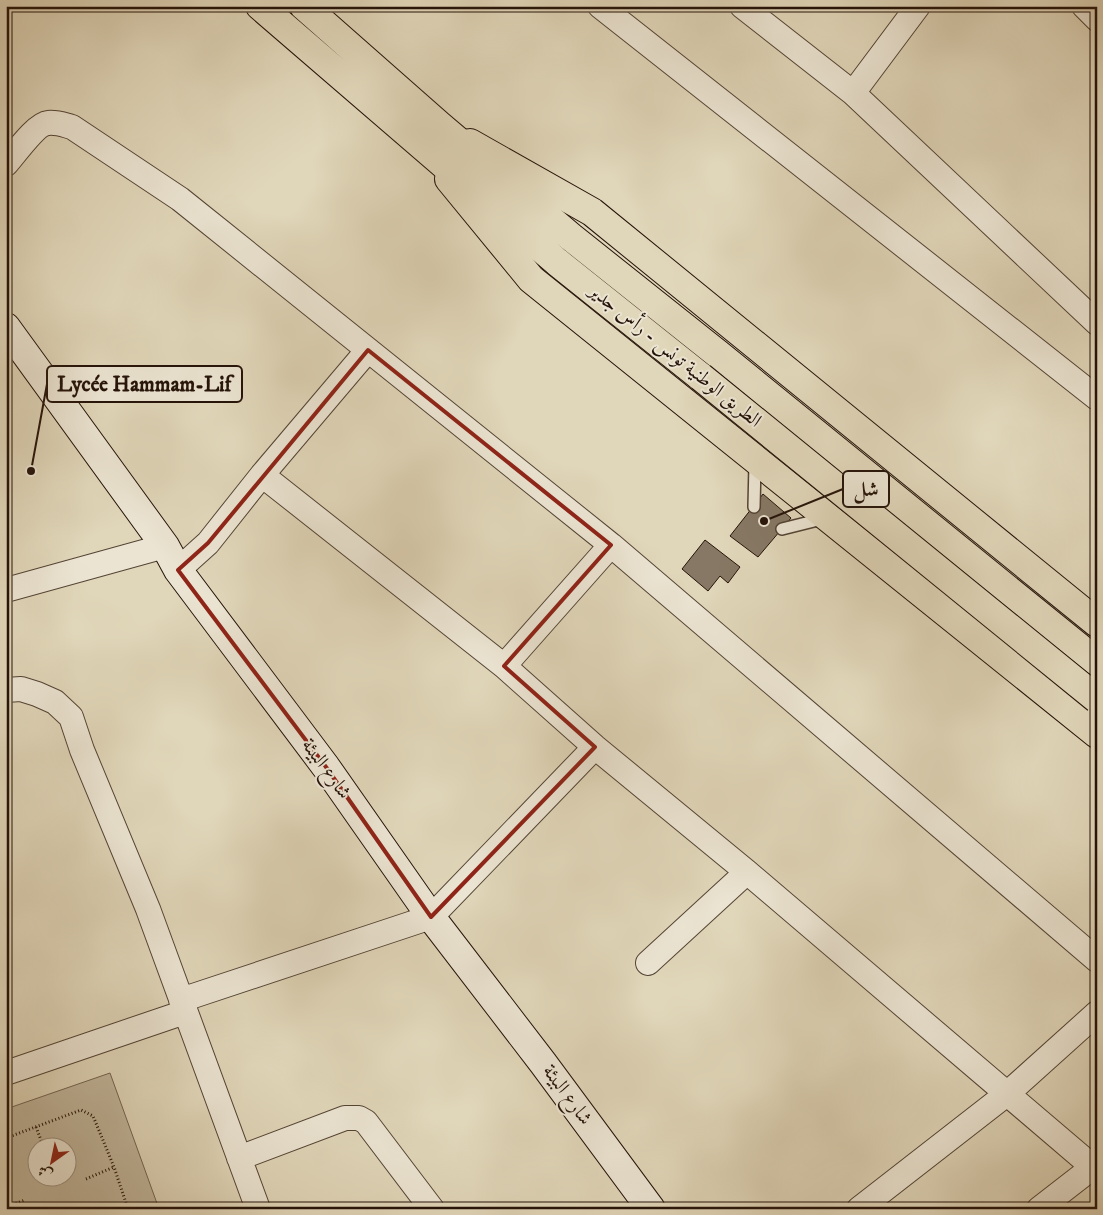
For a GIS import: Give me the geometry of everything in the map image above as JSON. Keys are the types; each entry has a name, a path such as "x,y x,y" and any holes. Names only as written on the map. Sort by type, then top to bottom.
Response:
{"main road":[{"name":"الطريق الوطنية تونس - رأس جدير","path":"260,6 430,135 571,237 1097,662"},
{"name":"الطريق الوطنية تونس - رأس جدير","path":"304,6 557,262 1097,699"},
{"path":"430,135 531,279 1097,734"},
{"path":"430,135 592,212 1097,624"},
{"name":"شارع البيئة","path":"6,327 165,546 178,570 326,767 431,918 543,1063 651,1209"},
{"path":"1036,575 1064,594 1097,608"},
{"path":"1097,690 1093,699 1094,716 1097,725"}],"street":[{"path":"600,6 1097,398"},
{"path":"742,6 853,93 1097,323"},
{"path":"853,93 918,6"},
{"path":"1084,6 1097,19"},
{"path":"6,164 35,131 46,123 59,123 72,127 180,199 611,544 1097,960"},
{"path":"178,570 208,543 262,475 368,350"},
{"path":"262,475 504,666 595,747 747,872 1095,1166 1039,1209"},
{"path":"504,666 611,544"},
{"path":"6,590 165,546"},
{"path":"6,690 20,689 37,694 55,702 71,717 82,750 148,909 258,1209"},
{"path":"6,1073 183,1006 431,918 595,747"},
{"path":"648,964 747,872"},
{"path":"859,1209 1008,1093 1097,1013"},
{"path":"240,1158 345,1118 359,1118 366,1122 432,1209"}],"lane":[{"path":"754,507 755,459"},
{"path":"782,530 828,518"}],"path":[{"path":"6,1138 81,1110 93,1116 114,1167 128,1209"},
{"path":"36,1127 40,1138"},
{"path":"86,1179 114,1167"},
{"path":"6,1207 25,1200"}],"highlighted area":[{"path":"368,350 611,545 504,666 595,747 431,917 326,767 178,570 208,543"}],"shaded area":[{"path":"110,1073 159,1209 6,1209 6,1109"}],"building":[{"path":"763,494 791,518 758,557 730,536"},
{"path":"705,540 740,567 728,583 720,576 708,591 682,569"}],"place":[{"name":"Lycée Hammam-Lif","path":"31,471"},
{"name":"شل","path":"764,521"}]}
